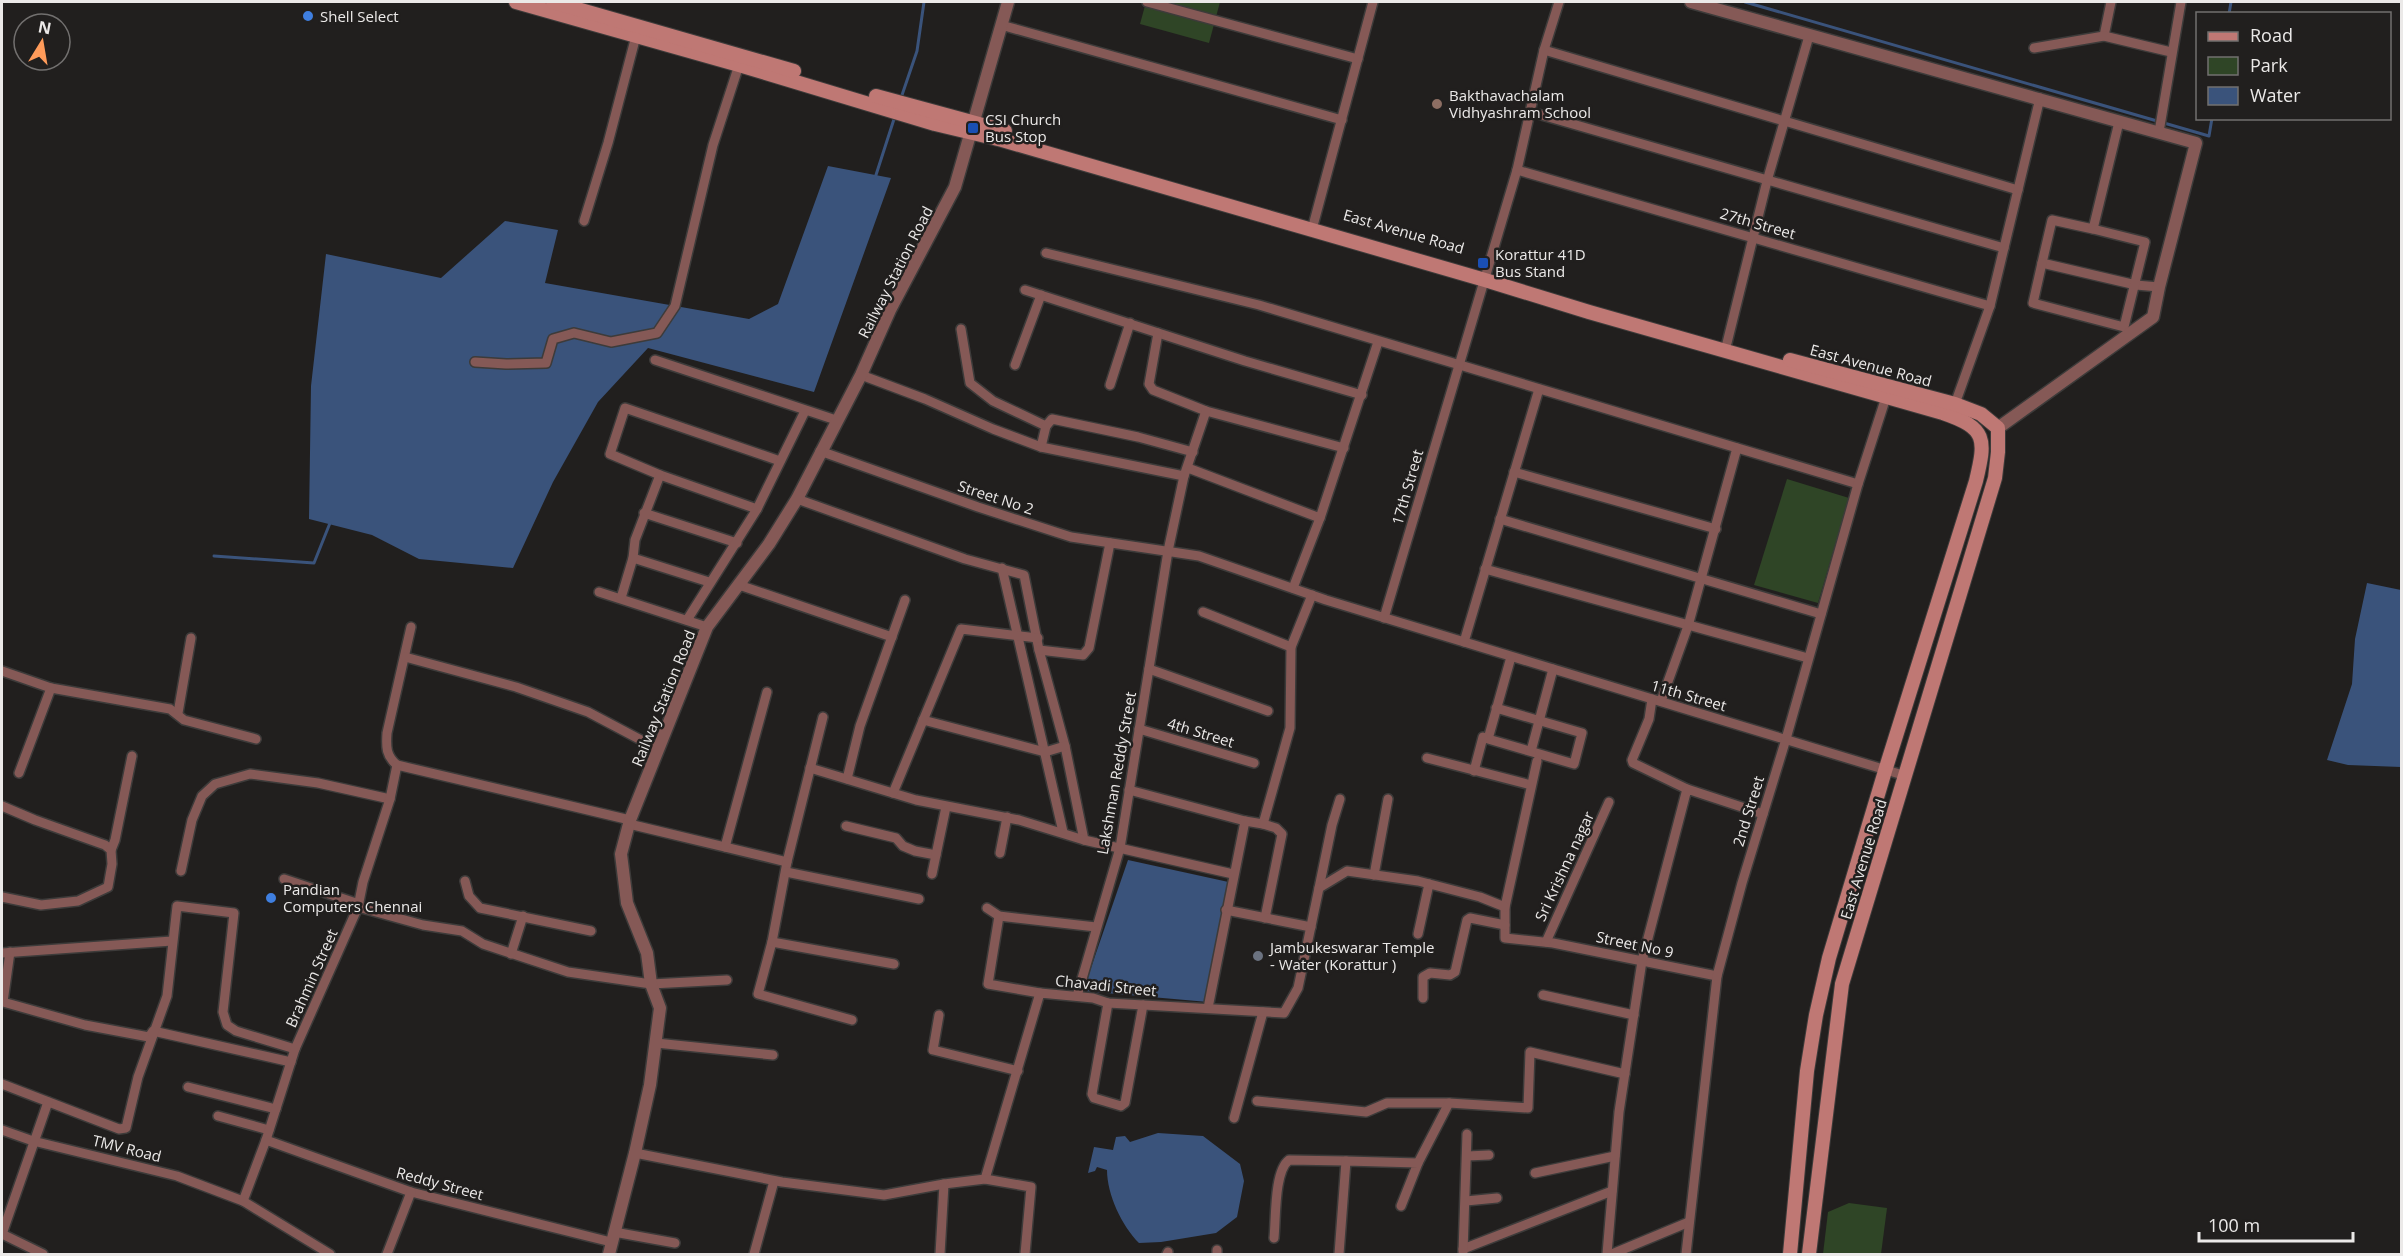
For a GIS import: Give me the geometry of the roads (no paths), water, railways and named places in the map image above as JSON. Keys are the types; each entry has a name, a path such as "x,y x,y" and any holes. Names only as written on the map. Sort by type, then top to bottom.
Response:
{"main road":[{"path":"516,2 554,4 875,100"},
{"path":"554,4 636,36 875,100"},
{"name":"East Avenue Road","path":"875,100 1314,222 1486,276 1589,312 1888,392 1955,404 1981,414 1998,428 1998,452 1992,486 1842,984 1809,1254"},
{"name":"East Avenue Road","path":"973,128 1002,140 1727,343 1888,392 1956,417 1977,431 1982,447 1976,481 1885,771 1829,958 1816,1015 1807,1071 1790,1254"},
{"path":"1976,481 1992,486"}],"street":[{"name":"Railway Station Road","path":"611,1243 636,1154 660,1008 651,984 647,953 627,903 621,854 630,822 707,627 769,544 797,499 861,375 890,310 955,187 1008,2"},
{"path":"1148,2 1358,59"},
{"path":"1314,222 1373,2"},
{"name":"17th Street","path":"1384,618 1517,170 1544,50 1559,2"},
{"path":"1691,2 2196,143 2153,317 1998,428"},
{"path":"2104,36 2111,2"},
{"path":"2159,132 2181,2"},
{"path":"1001,26 1342,120"},
{"path":"584,221 636,36"},
{"path":"1727,343 1783,121 1809,36"},
{"path":"2034,48 2104,36 2171,52"},
{"path":"1544,50 2018,190"},
{"path":"475,362 546,363 554,339 574,333 611,342 657,333 675,306 713,145 738,64"},
{"path":"1955,404 1990,306 2040,98"},
{"path":"1531,112 2004,248"},
{"path":"2093,229 2119,122"},
{"name":"27th Street","path":"1517,170 1990,306"},
{"path":"2052,220 2145,242 2124,327 2033,303 2042,264 2052,220"},
{"path":"1046,253 1259,305 1858,484"},
{"path":"2042,264 2136,285 2159,287"},
{"path":"1025,290 1362,396"},
{"path":"1016,365 1041,295"},
{"path":"1110,385 1130,323"},
{"path":"961,329 970,383 993,401 1046,426"},
{"path":"1158,333 1150,375 1150,387 1153,390 1206,411 1344,448"},
{"path":"1293,588 1320,518 1378,342"},
{"path":"655,360 836,420"},
{"path":"861,375 1041,447 1186,472 1320,518"},
{"path":"1464,642 1539,389"},
{"name":"2nd Street","path":"1686,1254 1717,976 1858,484 1888,392"},
{"path":"757,509 660,475 609,454 625,408 780,461"},
{"path":"687,620 757,509 805,411"},
{"name":"Lakshman Reddy Street","path":"1077,996 1120,848 1168,551 1186,472 1206,411"},
{"path":"1041,447 1046,426 1052,419 1138,437 1193,452"},
{"path":"1737,448 1688,626 1632,760 1633,763 1687,789 1763,814"},
{"name":"Street No 2","path":"820,451 1071,537 1199,556 1312,595"},
{"path":"1514,472 1716,529"},
{"path":"621,598 633,558 635,540 660,475"},
{"path":"797,499 965,558 1024,575 1039,650 1065,746 1084,840"},
{"path":"644,513 737,543"},
{"path":"1500,519 1821,614"},
{"path":"1039,650 1075,656 1083,655 1089,648 1110,543"},
{"path":"633,558 709,582"},
{"path":"1002,568 1063,832"},
{"path":"1485,569 1808,658"},
{"path":"739,585 892,637"},
{"path":"599,592 707,627"},
{"path":"1263,824 1290,728 1291,647 1312,595"},
{"name":"11th Street","path":"1312,595 1906,776"},
{"path":"847,779 860,726 905,600"},
{"path":"1203,612 1291,647"},
{"path":"411,627 395,695 386,748 390,759 397,765 630,822 725,847 787,867 919,899"},
{"path":"893,793 961,629 1038,638"},
{"path":"178,713 191,638"},
{"path":"405,657 516,687 588,712 658,749"},
{"path":"1496,708 1583,734 1573,765 1488,739 1496,708 1511,657"},
{"path":"1149,669 1268,711"},
{"path":"1531,751 1553,669"},
{"path":"2,671 51,688 170,709 184,720 256,739"},
{"path":"19,773 51,688"},
{"path":"725,847 767,692"},
{"path":"823,717 758,994 852,1020"},
{"path":"923,720 1045,752 1065,746"},
{"name":"4th Street","path":"1139,729 1254,763"},
{"path":"1474,771 1484,737"},
{"path":"2,897 41,905 78,901 108,887 112,864 111,850 118,829 132,756"},
{"path":"1426,758 1531,785"},
{"path":"1423,998 1422,983 1426,975 1450,975 1455,972 1467,920 1470,918 1505,925 1505,907 1537,761"},
{"name":"Brahmin Street","path":"243,1201 295,1049 358,906 363,882 390,799 397,765"},
{"path":"810,768 946,807 1007,818 1063,832 1084,840 1233,874"},
{"path":"182,871 192,820 202,796 215,784 250,774 318,783 390,799"},
{"path":"1607,1254 1615,1156 1642,961 1687,789"},
{"path":"1129,790 1276,828 1282,834 1265,918"},
{"name":"Chavadi Street","path":"985,1179 1040,993 1093,998 1108,1003 1284,1013 1298,988 1332,825 1340,799"},
{"path":"1374,875 1388,799"},
{"name":"Sri Krishna nagar","path":"1546,942 1610,802"},
{"path":"2,806 46,825 105,845 111,850"},
{"path":"932,874 946,807"},
{"path":"1000,853 1007,818"},
{"path":"1208,1008 1245,821"},
{"path":"846,826 896,838 903,846 936,855"},
{"path":"1319,888 1347,871 1429,884 1480,897 1505,907"},
{"path":"284,879 358,906 423,925 462,931 483,944 568,972 651,984 727,980"},
{"path":"465,880 469,896 480,908 591,931"},
{"path":"1418,934 1429,884"},
{"path":"2,1084 119,1129 126,1128 138,1077 167,996 177,906 234,913 223,1012 227,1024 236,1031 295,1049"},
{"path":"987,908 999,916 1096,927"},
{"path":"1226,910 1311,927"},
{"path":"511,954 523,916"},
{"path":"999,916 988,984 1040,993"},
{"name":"Street No 9","path":"1505,925 1505,938 1546,942 1717,976"},
{"path":"153,1031 149,1037 84,1024 3,1002 6,952 172,941"},
{"path":"772,942 894,964"},
{"path":"1543,995 1634,1015"},
{"path":"1108,1003 1092,1094 1094,1098 1121,1106 1125,1103 1143,1005"},
{"path":"1234,1118 1263,1012"},
{"path":"939,1015 933,1050 1018,1071"},
{"path":"153,1031 291,1062"},
{"path":"656,1043 773,1055"},
{"path":"1257,1101 1366,1112 1387,1103 1449,1103 1527,1108 1530,1052 1625,1074"},
{"path":"188,1087 276,1109"},
{"path":"44,1254 2,1234 48,1102"},
{"path":"1401,1206 1418,1163 1449,1103"},
{"name":"Reddy Street","path":"218,1116 411,1192 611,1243 675,1243"},
{"name":"TMV Road","path":"2,1130 33,1141 177,1176 243,1201 330,1254"},
{"path":"1467,1134 1463,1252 1612,1191"},
{"path":"636,1154 774,1181 884,1195 985,1179 1031,1187 1025,1254"},
{"path":"1467,1156 1489,1155"},
{"path":"1535,1173 1615,1156"},
{"path":"1274,1238 1279,1177 1284,1163 1289,1160 1418,1163"},
{"path":"1339,1254 1346,1161"},
{"path":"754,1254 774,1181"},
{"path":"940,1254 944,1184"},
{"path":"387,1254 411,1192"},
{"path":"1466,1202 1497,1198"},
{"path":"1612,1254 1689,1222"}],"water":[{"path":"828,166 891,178 814,392 648,348 598,402 553,482 513,568 419,559 372,535 309,519 311,386 326,254 441,278 505,221 558,230 545,283 749,319 778,304"},
{"path":"2367,583 2401,590 2401,767 2348,765 2327,760 2352,684 2355,639"},
{"path":"1128,860 1233,883 1208,1002 1083,991"},
{"path":"1158,1133 1203,1136 1240,1164 1244,1181 1237,1217 1216,1233 1161,1242 1139,1243 1117,1210 1110,1190 1107,1170 1097,1167 1095,1171 1088,1173 1094,1147 1113,1150 1116,1137 1125,1136 1130,1142"}],"waterway":[{"path":"901,98 917,51 924,2"},
{"path":"1745,2 2209,136 2212,120"},
{"path":"2229,12 2231,2"},
{"path":"875,178 895,116"},
{"path":"214,556 314,563 330,523"}],"place":[{"name":"Shell Select","path":"308,16"},
{"name":"Bakthavachalam Vidhyashram School","path":"1437,104"},
{"name":"CSI Church Bus Stop","path":"973,128"},
{"name":"Korattur 41D Bus Stand","path":"1483,263"},
{"name":"Pandian Computers Chennai","path":"271,898"},
{"name":"Jambukeswarar Temple - Water (Korattur )","path":"1258,956"}]}
